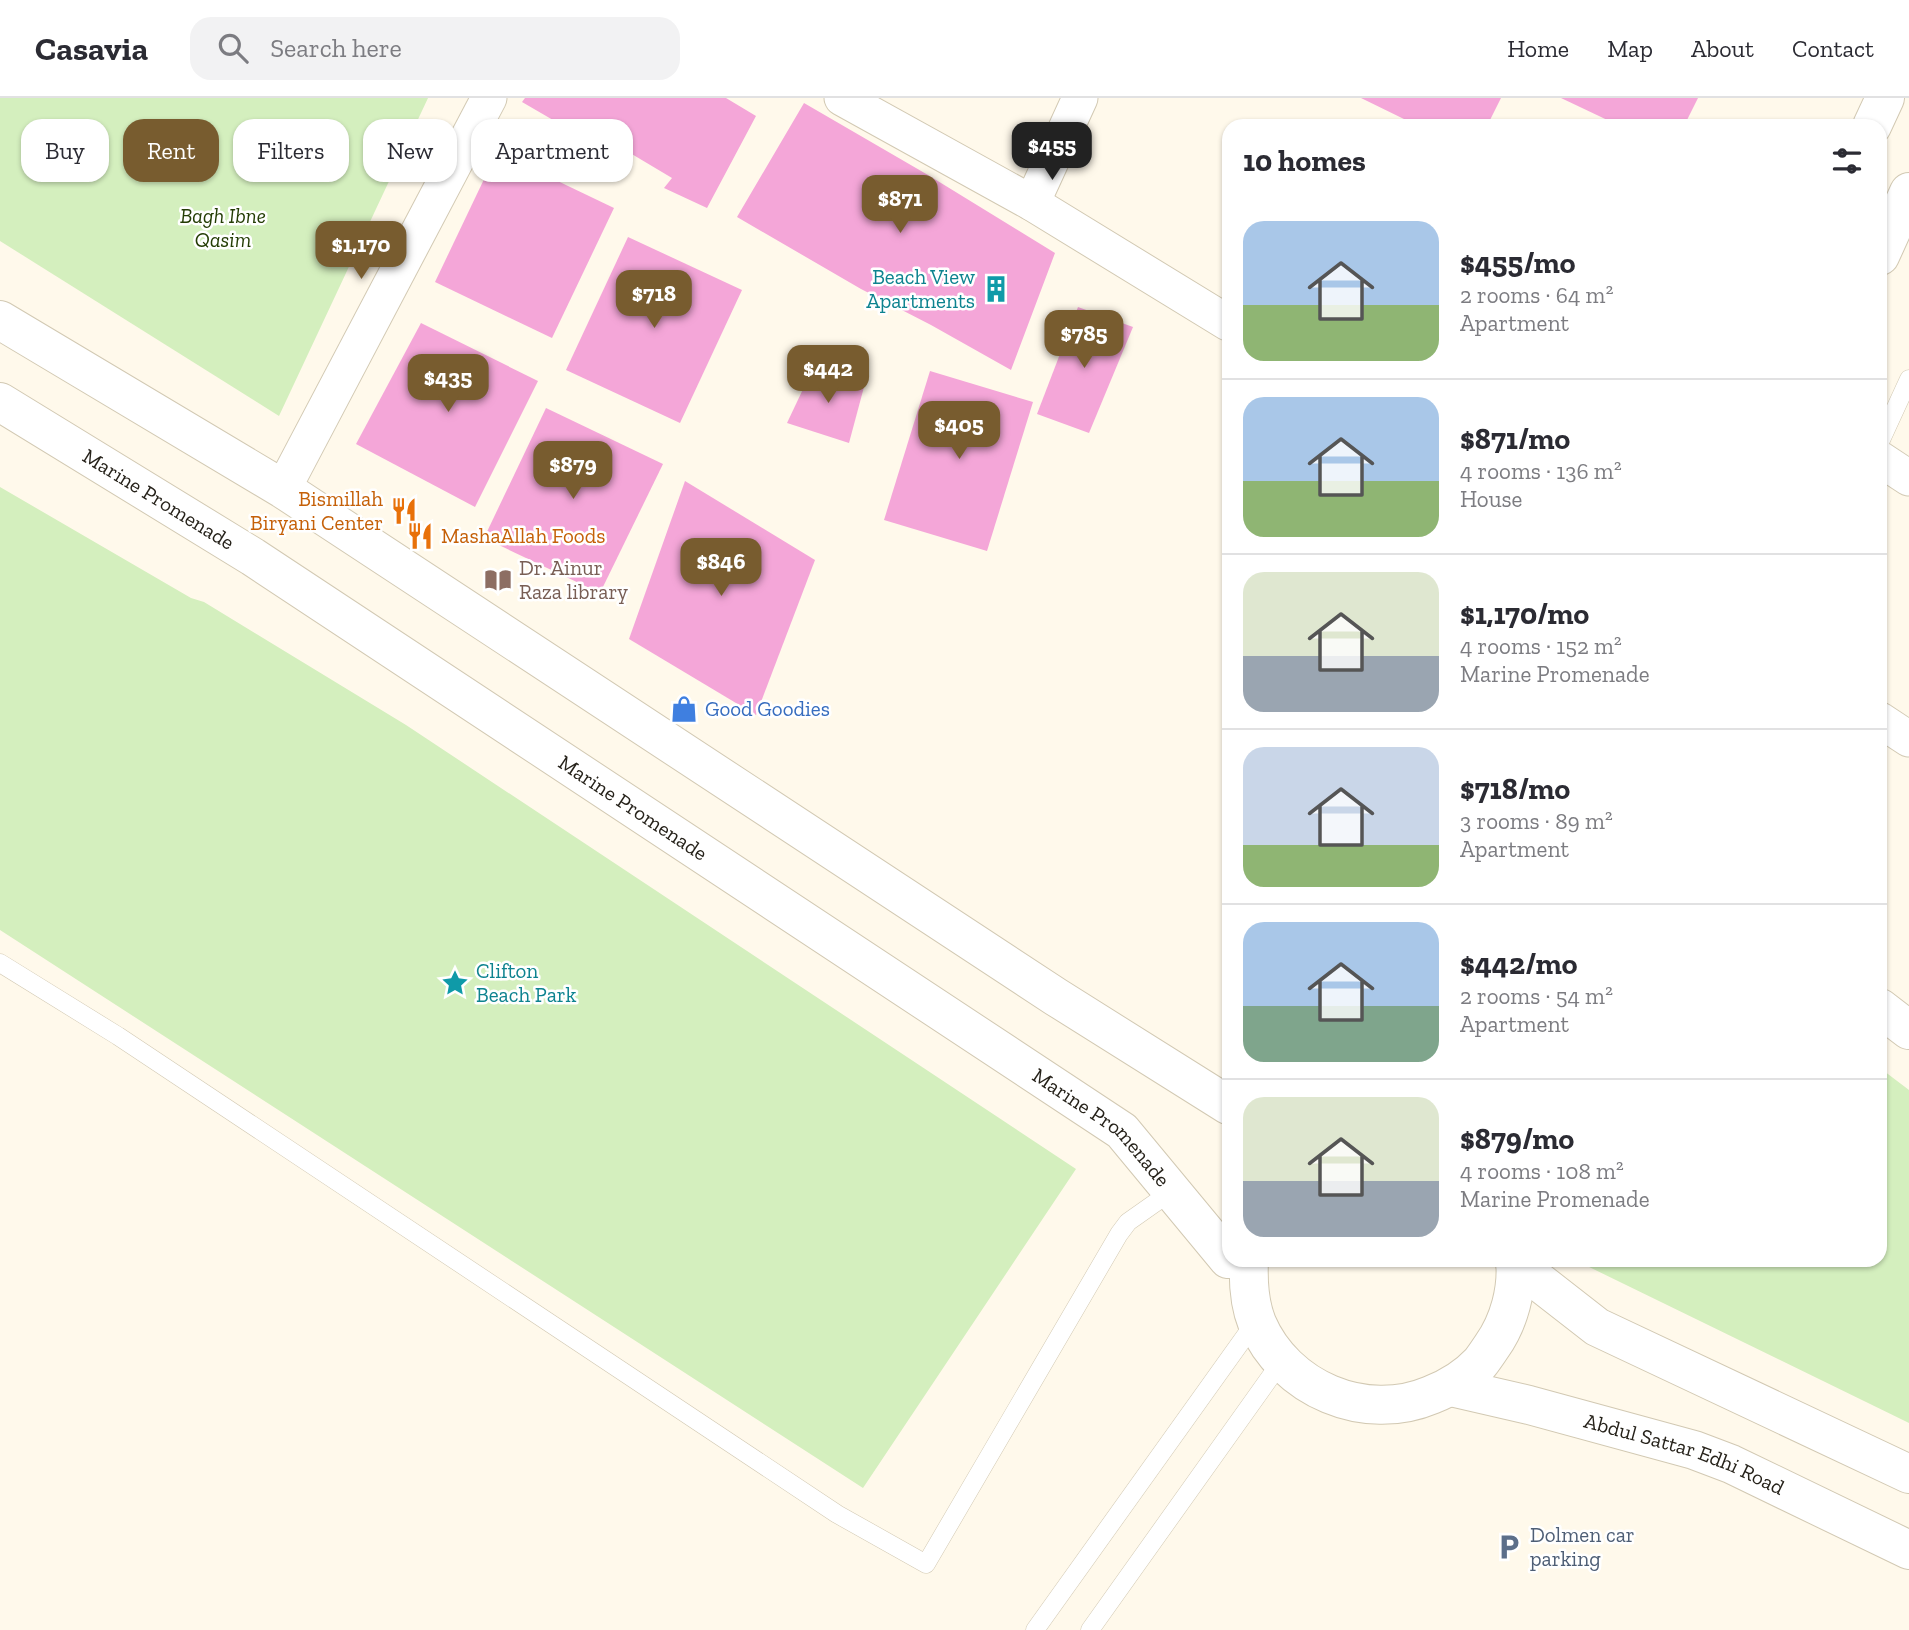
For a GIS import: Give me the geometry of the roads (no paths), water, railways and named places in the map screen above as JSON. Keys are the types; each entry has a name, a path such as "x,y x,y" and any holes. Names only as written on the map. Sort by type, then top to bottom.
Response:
{"main road":[{"path":"1875,119 1885,98"},
{"path":"1887,241 1909,192"},
{"path":"0,320 283,489 1044,990 1222,1101"},
{"name":"Marine Promenade","path":"0,401 253,557 1122,1131 1222,1247"},
{"path":"1887,1013 1909,1030"},
{"path":"1239,1267 1256,1321 1266,1342 1281,1362 1307,1384 1338,1399 1376,1406 1415,1402 1451,1387 1479,1364 1501,1334 1513,1300 1515,1267"},
{"path":"1521,1267 1597,1327 1909,1474"},
{"name":"Abdul Sattar Edhi Road","path":"1451,1387 1529,1405 1694,1450 1731,1464 1909,1550"}],"street":[{"path":"283,489 489,98"},
{"path":"842,98 1032,203 1222,319"},
{"path":"1032,203 1080,98"},
{"path":"1887,464 1909,478"},
{"path":"1887,725 1909,739"}],"lane":[{"path":"1887,427 1909,379"},
{"path":"0,963 118,1036 837,1514 926,1564 1119,1234 1128,1222 1172,1191"},
{"path":"1035,1630 1256,1321"},
{"path":"1090,1630 1281,1362"}],"place":[{"name":"Beach View Apartments","path":"996,289"},
{"name":"Bismillah Biryani Center","path":"404,511"},
{"name":"MashaAllah Foods","path":"420,536"},
{"name":"Dr. Ainur Raza library","path":"498,580"},
{"name":"Good Goodies","path":"684,709"},
{"name":"Clifton Beach Park","path":"455,983"},
{"name":"Dolmen car parking","path":"1509,1547"}],"park label":[{"name":"Bagh Ibne Qasim","path":"223,228"}]}
